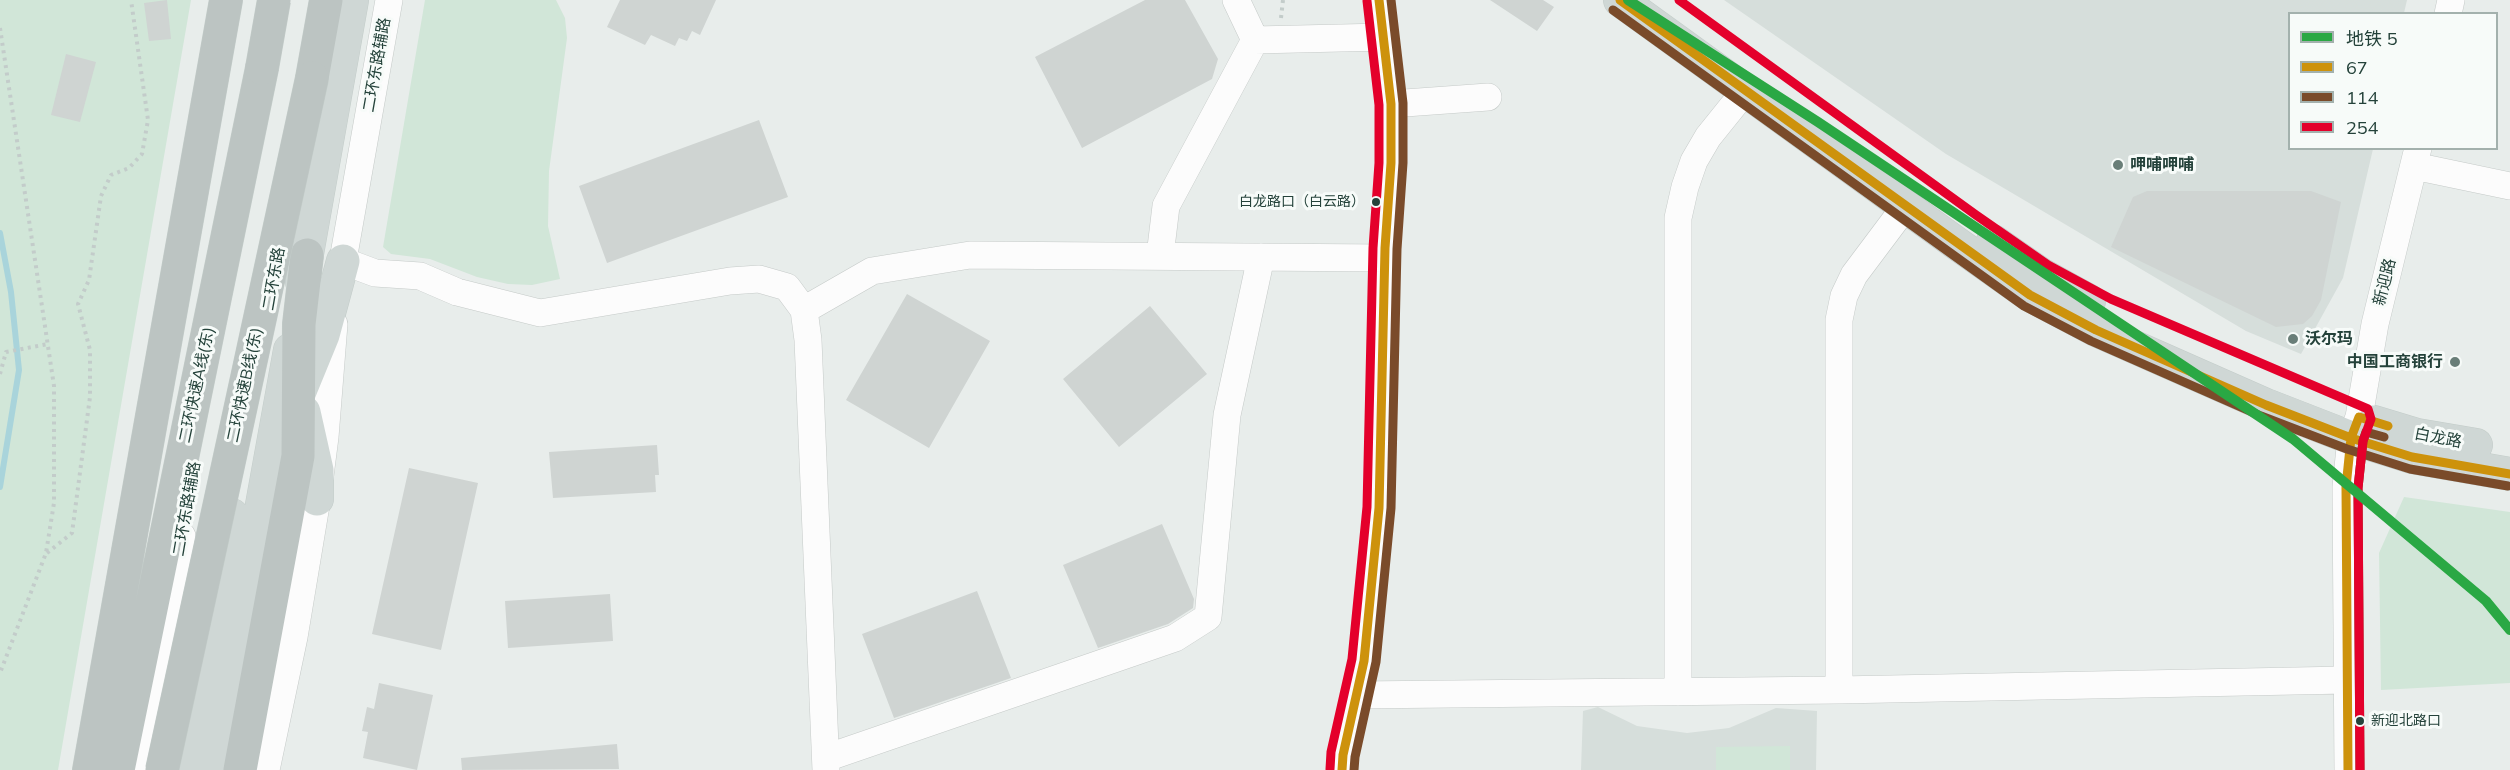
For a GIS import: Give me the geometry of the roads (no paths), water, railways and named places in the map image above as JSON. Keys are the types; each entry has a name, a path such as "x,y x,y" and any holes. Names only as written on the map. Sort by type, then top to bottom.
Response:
{"highway":[{"path":"89,770 226,0"},
{"name":"二环快速B线(东)","path":"162,770 312,78 325,0"},
{"name":"二环快速A线(东)","path":"118,770 274,7"},
{"path":"240,770 293,492 299,440 299,317 293,252"}],"main road":[{"name":"二环东路","path":"214,770 266,484 325,0"},
{"name":"二环东路","path":"184,770 293,252 352,0"},
{"name":"白龙路","path":"1620,0 2030,295 2096,330 2266,405 2355,428 2417,435 2510,451"},
{"name":"白龙路","path":"1659,0 1969,225 2042,275 2106,310 2275,384 2412,457 2510,474"},
{"path":"266,484 279,441 323,335 343,261"},
{"path":"300,392 316,462 318,499"}],"street":[{"name":"二环东路辅路","path":"266,770 294,637 318,499 333,330 389,0"},
{"path":"1236,0 1255,40"},
{"path":"1342,770 1343,755 1364,661 1379,508 1391,104 1379,0"},
{"name":"二环东路辅路","path":"138,770 147,731 274,7"},
{"path":"1255,40 1384,37"},
{"path":"1160,256 1166,206 1255,40"},
{"path":"1678,692 1678,218 1694,161 1708,137 1745,91"},
{"path":"1391,104 1488,97"},
{"path":"2416,157 2510,186"},
{"name":"新迎路","path":"2348,770 2346,487 2375,324 2416,157"},
{"path":"1839,690 1839,320 1844,296 1854,275 1905,207"},
{"path":"804,310 872,271 970,255 1385,258"},
{"path":"343,261 375,273 420,276 457,292 540,313 730,281 759,279 787,287 804,310 808,340 826,764 1175,638 1208,617 1227,415 1261,257"},
{"path":"1356,695 1839,690 2346,680"}],"waterway":[{"path":"0,233 11,292 19,370 0,487"}],"metro line":[{"name":"5","path":"1628,0 1818,122 2293,439 2486,601 2510,630"}],"place":[{"name":"呷哺呷哺","path":"2118,165"},
{"name":"白龙路口（白云路）","path":"1376,202"},
{"name":"沃尔玛","path":"2293,339"},
{"name":"中国工商银行","path":"2455,362"},
{"name":"新迎北路口","path":"2360,721"}]}
